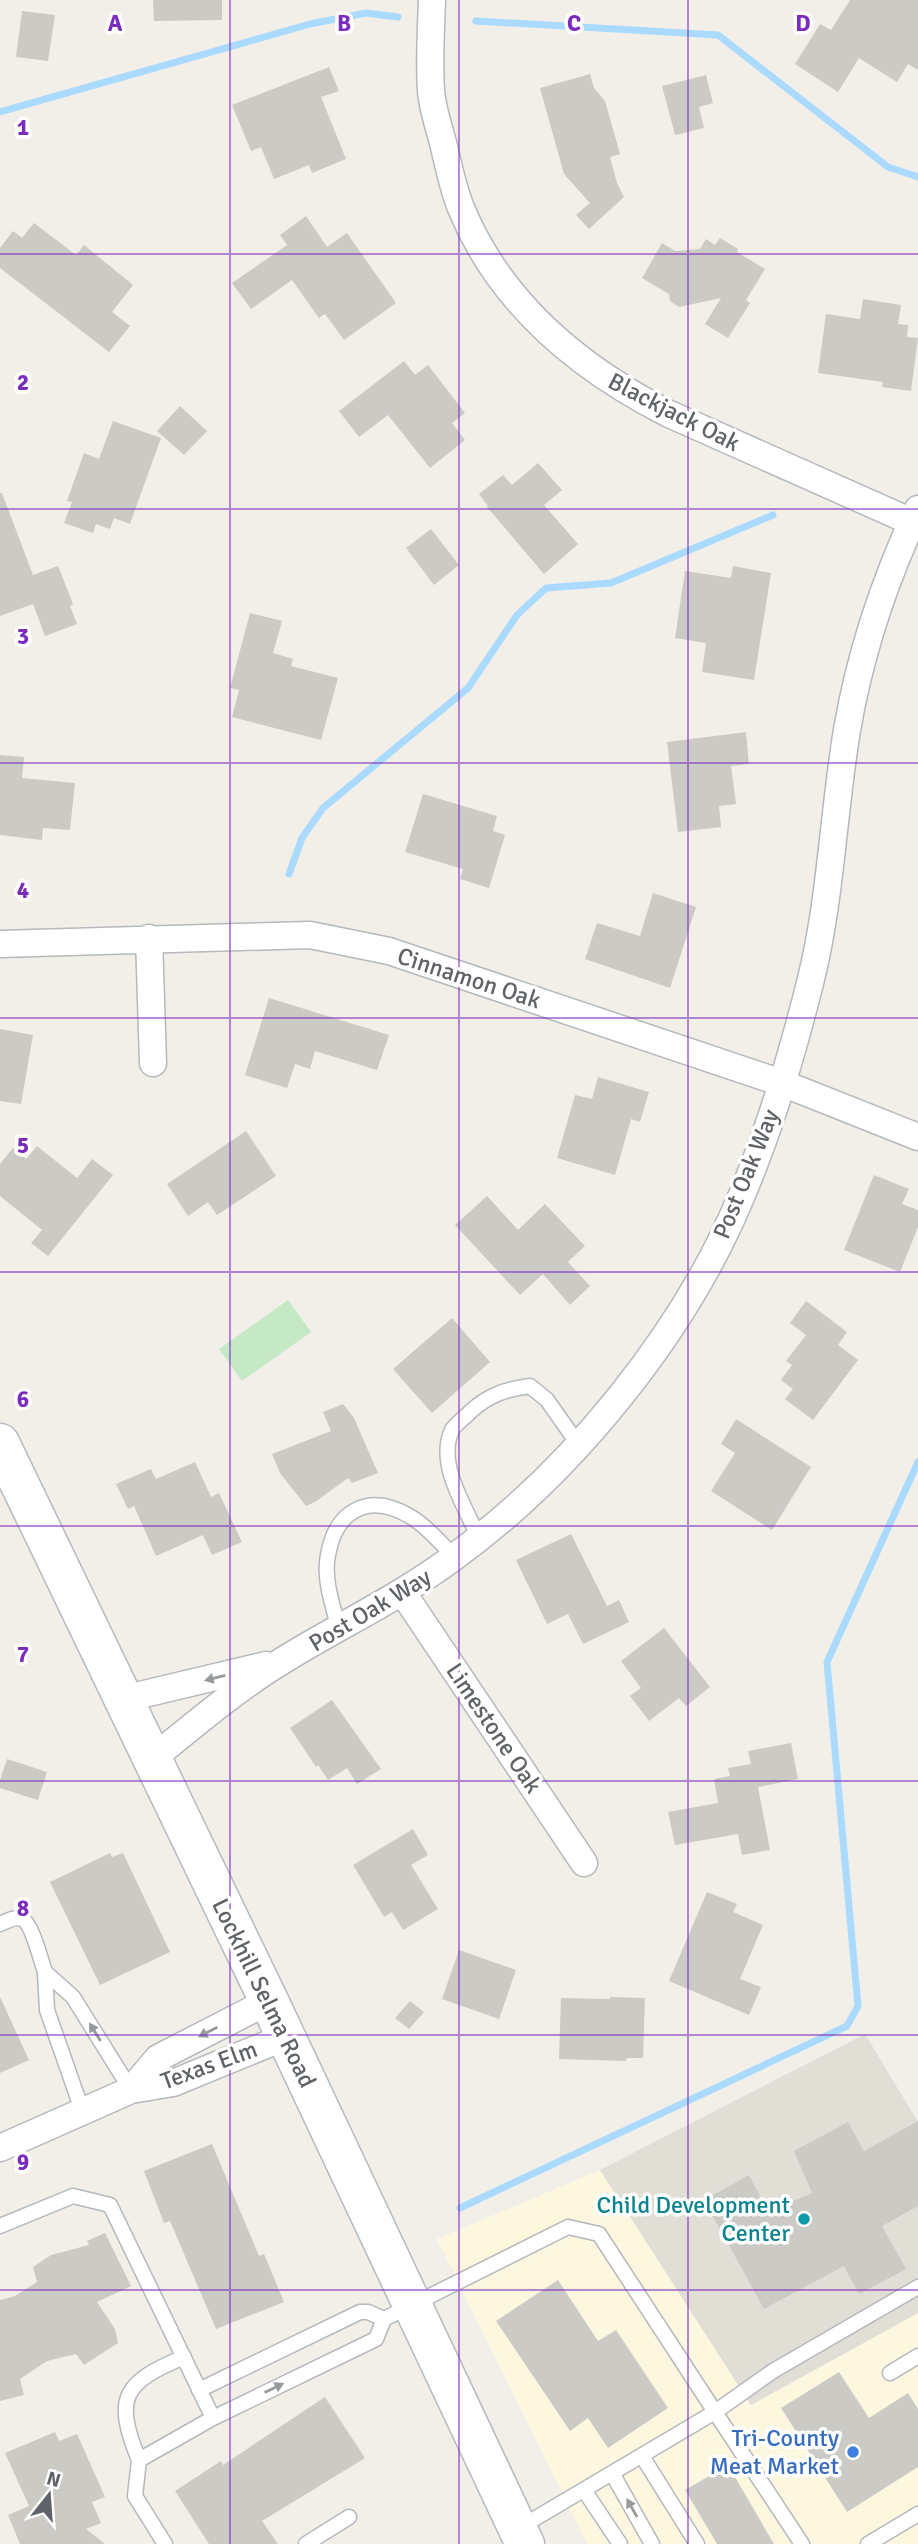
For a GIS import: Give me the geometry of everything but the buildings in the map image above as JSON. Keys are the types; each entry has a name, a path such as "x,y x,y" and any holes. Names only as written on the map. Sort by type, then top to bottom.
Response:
{"main road":[{"name":"Lockhill Selma Road","path":"0,1443 269,2001 398,2312 521,2536"}],"street":[{"name":"Blackjack Oak","path":"432,0 431,93 457,196 481,246 504,282 531,314 561,345 629,394 667,413 915,516"},
{"name":"Post Oak Way","path":"152,1759 281,1661 404,1593 455,1557 529,1497 578,1444 649,1358 699,1281 741,1198 800,1024 821,939 847,729 869,635 901,545 915,516"},
{"name":"Cinnamon Oak","path":"0,943 310,935 349,942 389,951 782,1083 918,1137"},
{"path":"149,938 153,1063"},
{"name":"Limestone Oak","path":"404,1593 584,1863"},
{"name":"Post Oak Way","path":"123,1699 281,1661"},
{"name":"Texas Elm","path":"131,2090 158,2058 269,2001"},
{"name":"Texas Elm","path":"0,2148 131,2090 173,2083 285,2037"}],"lane":[{"path":"479,1538 450,1471 447,1451 453,1429 482,1402 505,1389 530,1386 547,1400 578,1444"},
{"path":"339,1629 328,1585 328,1555 338,1524 359,1507 387,1505 412,1517 455,1557"},
{"path":"0,1924 12,1919 22,1919 29,1924 45,1972 47,2010 82,2110"},
{"path":"45,1972 73,1997 131,2090"},
{"path":"0,2226 73,2196 110,2205 213,2418"},
{"path":"139,2459 213,2418 376,2339 398,2312 568,2227 599,2234 802,2544"},
{"path":"521,2536 584,2490 715,2412 773,2371 918,2287"},
{"path":"200,2390 360,2312 398,2312"},
{"path":"890,2373 918,2356"},
{"path":"165,2544 135,2496 139,2459 128,2426 127,2398 131,2389 145,2375 184,2357"},
{"path":"642,2455 697,2544"},
{"path":"612,2473 652,2544"},
{"path":"584,2490 620,2544"},
{"path":"868,2544 918,2514"},
{"path":"306,2544 349,2517"}],"shaded area":[{"path":"865,2034 918,2122 918,2313 751,2405 600,2170"},
{"path":"600,2170 751,2405 918,2313 918,2544 587,2544 437,2239"}],"green space":[{"path":"288,1300 311,1332 242,1381 219,1349"}],"waterway":[{"path":"0,112 310,24 366,13 398,17"},
{"path":"476,21 718,35 888,167 918,177"},
{"path":"289,874 302,838 323,808 468,688 517,615 546,588 611,583 773,515"},
{"path":"460,2208 847,2026 858,2006 827,1662 918,1462"}],"place":[{"name":"Child Development Center","path":"804,2219"},
{"name":"Tri-County Meat Market","path":"853,2452"}]}
